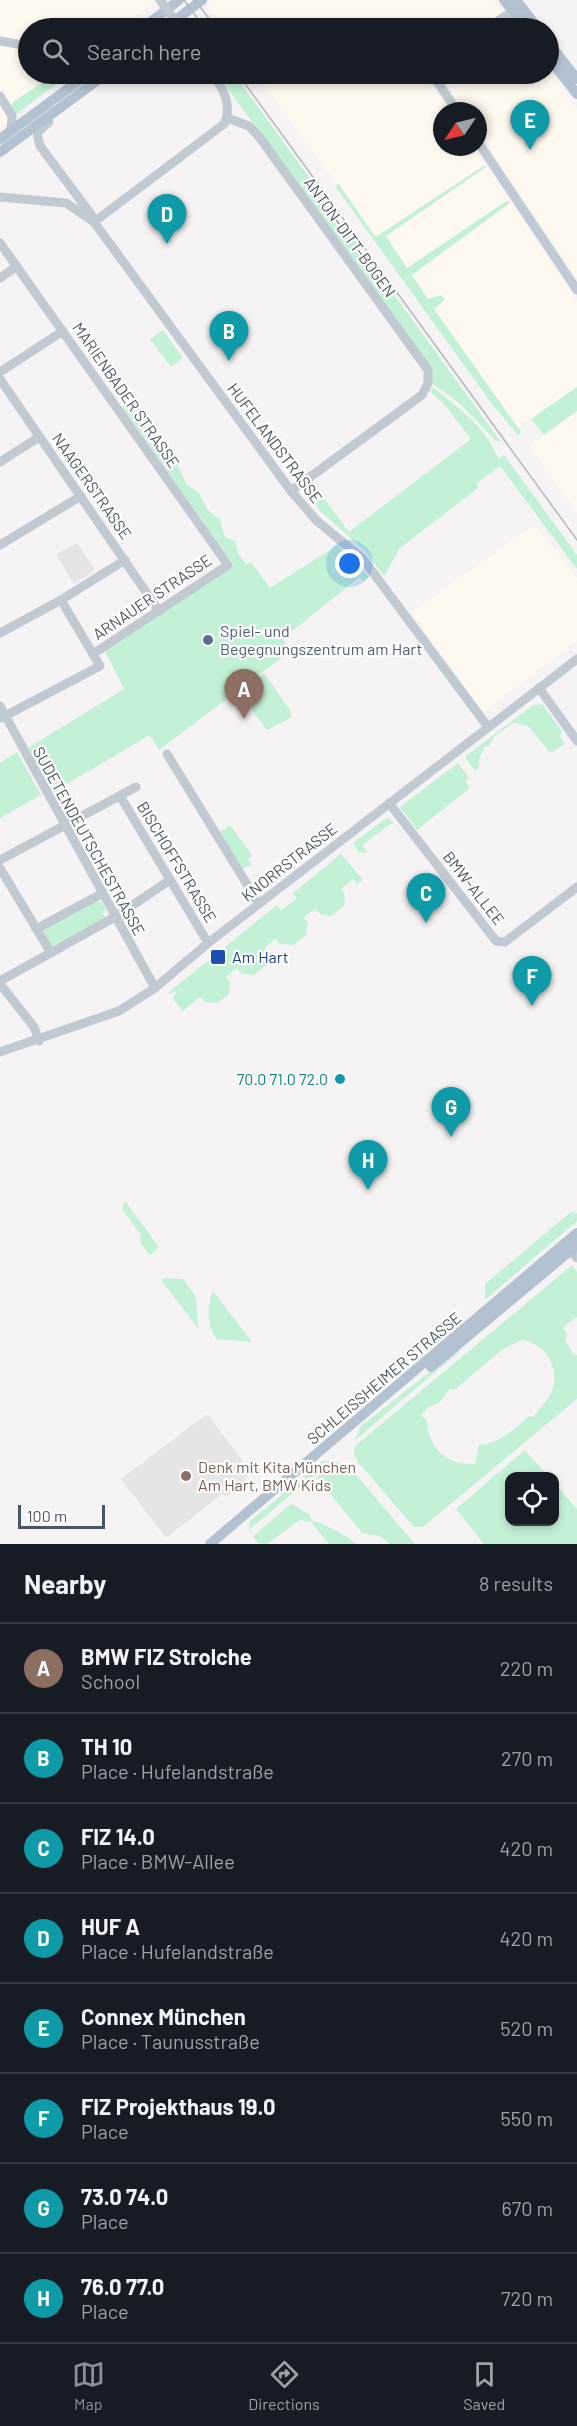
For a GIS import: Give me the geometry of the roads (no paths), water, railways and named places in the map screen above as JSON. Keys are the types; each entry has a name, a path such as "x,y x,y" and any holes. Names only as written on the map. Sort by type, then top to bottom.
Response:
{"main road":[{"path":"156,18 179,0"},
{"path":"178,18 202,0"},
{"path":"504,0 527,18"},
{"path":"559,55 577,79"},
{"path":"559,70 577,94"},
{"path":"0,139 74,84"},
{"path":"0,152 93,84"},
{"name":"SCHLEISSHEIMER STRASSE","path":"219,1544 572,1250 577,1233"},
{"name":"SCHLEISSHEIMER STRASSE","path":"210,1544 572,1250"}],"street":[{"path":"160,0 174,18"},
{"path":"500,18 514,6"},
{"path":"0,41 18,44"},
{"path":"94,222 214,133 227,118 224,90 220,84"},
{"path":"439,84 451,102"},
{"path":"0,96 12,116 11,131"},
{"name":"HUFELANDSTRASSE","path":"69,102 66,109 40,128 37,139 68,184 92,213 94,222"},
{"name":"ANTON-DITT-BOGEN","path":"227,118 249,126 260,138 428,370 428,383 422,395 291,491"},
{"path":"487,155 577,290"},
{"path":"59,201 64,196 68,184"},
{"name":"HUFELANDSTRASSE","path":"0,197 59,201 77,208 94,222 291,491 317,521 363,559 488,728"},
{"name":"MARIENBADER STRASSE","path":"0,243 228,565"},
{"path":"0,278 17,267"},
{"path":"0,372 63,331"},
{"name":"NAAGERSTRASSE","path":"0,379 159,611"},
{"path":"0,462 39,437"},
{"path":"0,545 81,496"},
{"path":"0,633 62,600 125,560"},
{"name":"ARNAUER STRASSE","path":"93,654 228,565"},
{"path":"3,718 100,666 62,600"},
{"name":"KNORRSTRASSE","path":"0,1052 39,1041 112,1014 155,988 208,943 577,659"},
{"path":"539,688 577,741"},
{"name":"SUDETENDEUTSCHESTRASSE","path":"0,706 3,718 155,988"},
{"path":"167,754 260,904"},
{"path":"0,860 136,787"},
{"name":"BISCHOFFSTRASSE","path":"120,796 208,943"},
{"name":"BMW-ALLEE","path":"389,803 496,941 505,942 577,887"},
{"path":"0,868 51,953"},
{"path":"39,1041 34,1027 0,982 115,917 170,880"},
{"path":"36,929 103,893"}],"railway":[{"path":"184,0 197,18"},
{"path":"195,0 208,18"},
{"path":"245,84 577,540"}],"place":[{"name":"Connex München","path":"530,150"},
{"name":"HUF A","path":"167,244"},
{"name":"TH 10","path":"229,361"},
{"name":"Spiel- und Begegnungszentrum am Hart","path":"208,640"},
{"name":"BMW FIZ Strolche","path":"244,719"},
{"name":"FIZ 14.0","path":"426,923"},
{"name":"Am Hart","path":"218,957"},
{"name":"FIZ Projekthaus 19.0","path":"532,1006"},
{"name":"70.0 71.0 72.0","path":"340,1079"},
{"name":"73.0 74.0","path":"451,1137"},
{"name":"76.0 77.0","path":"368,1190"},
{"name":"Denk mit Kita München Am Hart, BMW Kids","path":"186,1476"}]}
